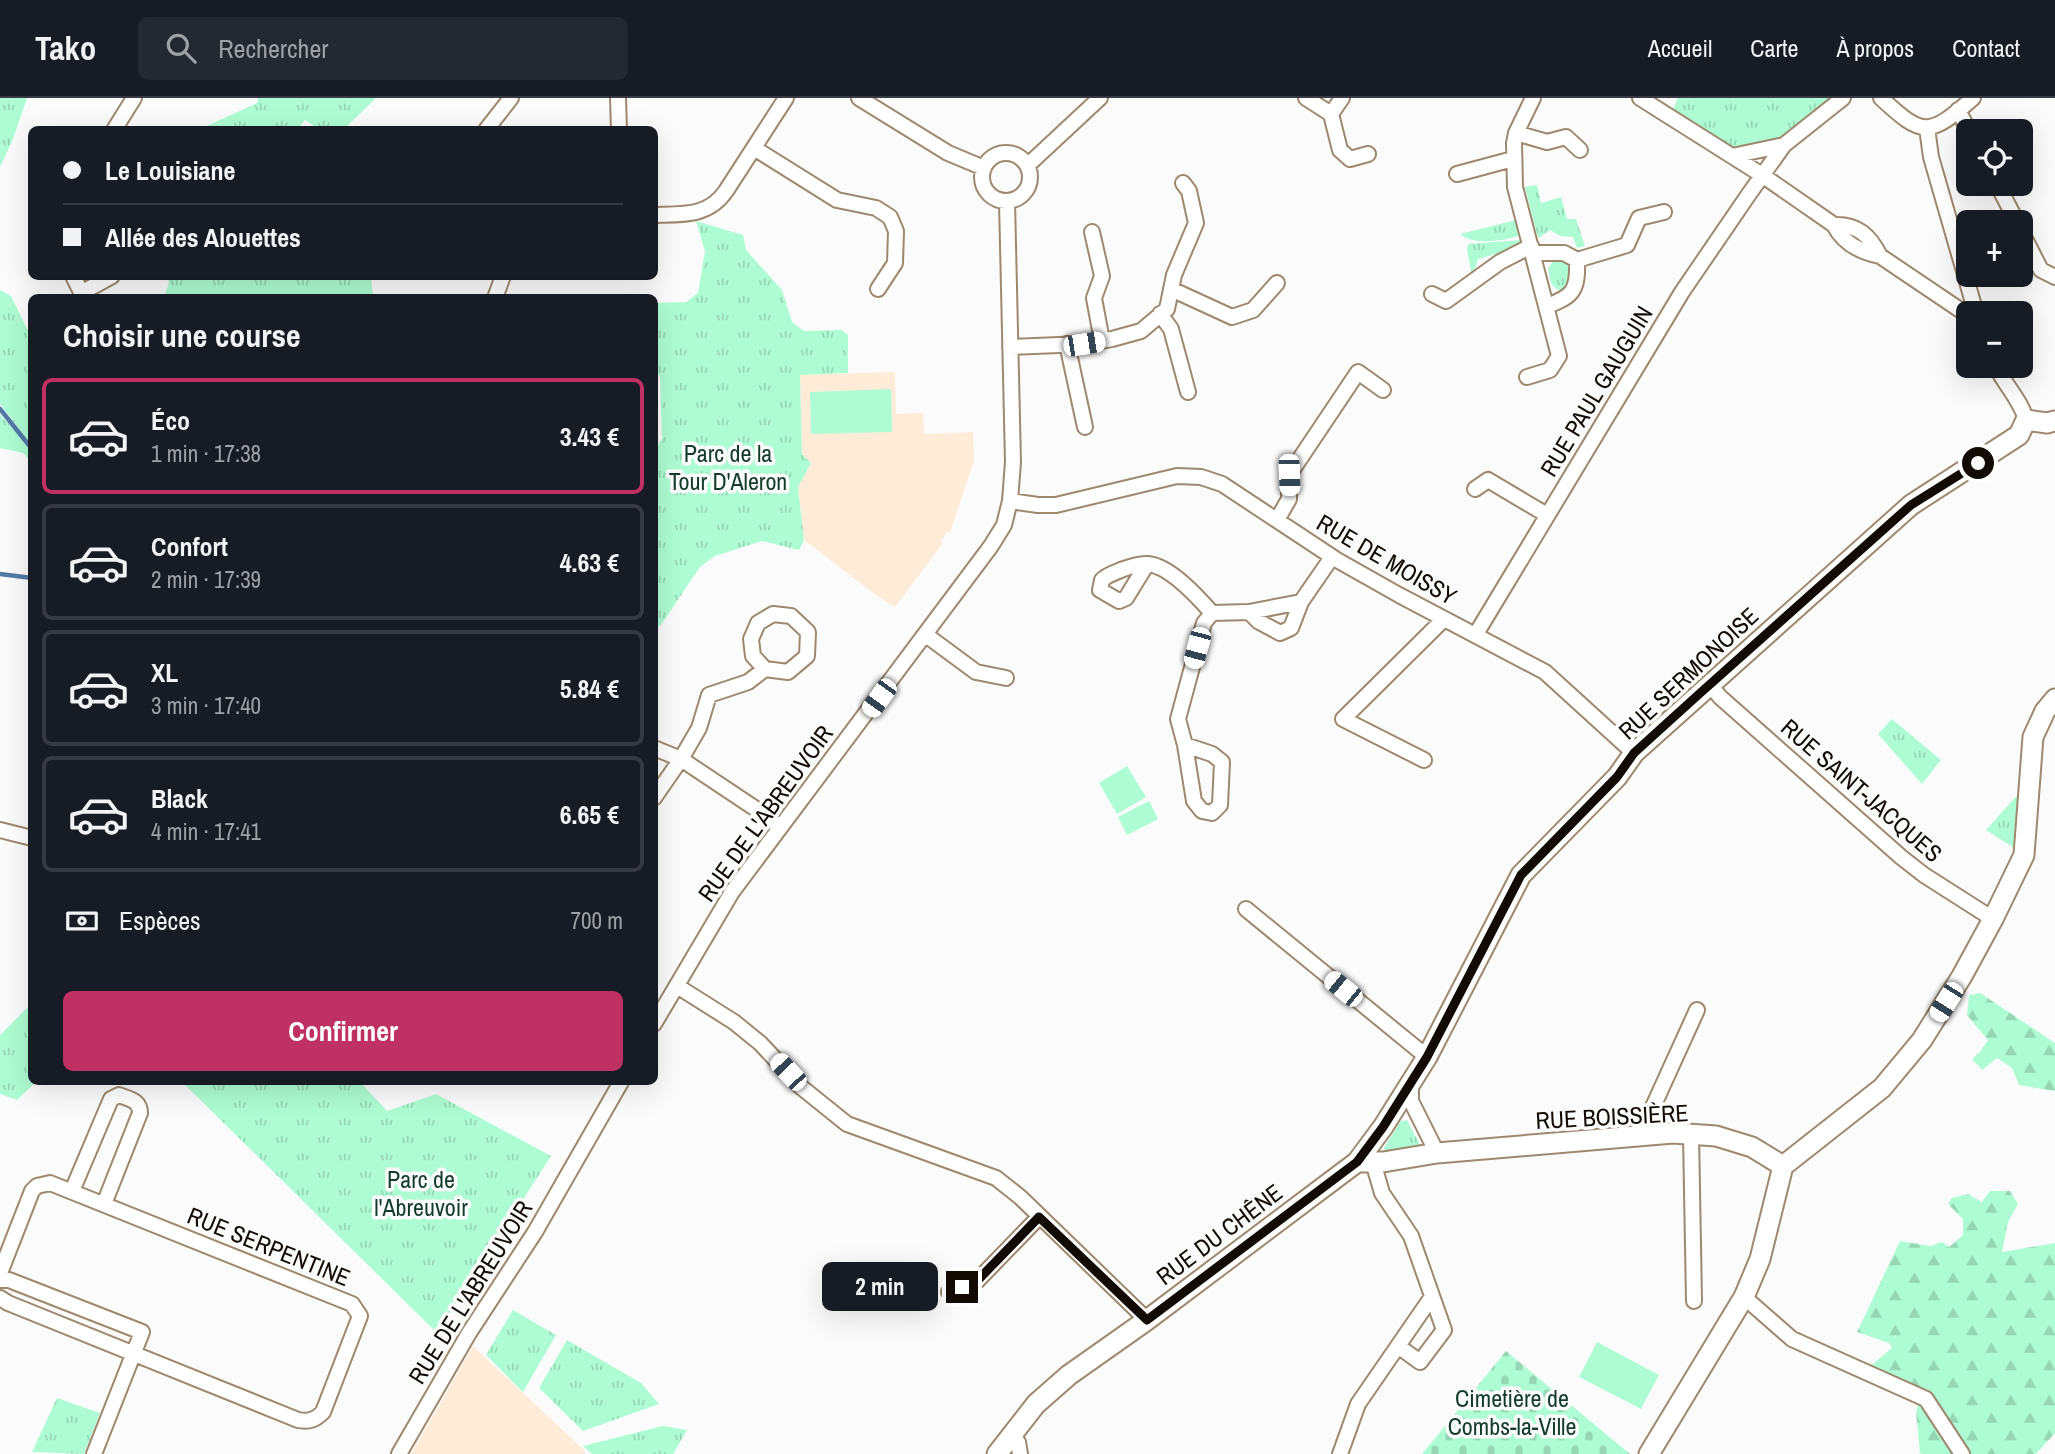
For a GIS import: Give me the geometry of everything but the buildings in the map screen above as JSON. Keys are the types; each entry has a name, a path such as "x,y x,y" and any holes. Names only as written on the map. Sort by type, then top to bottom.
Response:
{"street":[{"path":"116,126 134,98"},
{"path":"489,126 510,98"},
{"path":"618,98 619,126"},
{"path":"658,215 694,213 714,205 726,191 786,98"},
{"path":"859,98 948,153 984,168"},
{"path":"1028,165 1100,98"},
{"path":"1306,98 1331,114 1340,150 1350,159 1368,154"},
{"path":"1331,114 1342,98"},
{"path":"1527,377 1550,370 1559,356 1515,187 1513,159 1516,133 1533,98"},
{"path":"1640,98 1762,175 1834,225 1841,238 1865,253 1880,256 1956,307"},
{"path":"1732,156 1784,145 1843,98"},
{"path":"1881,98 1914,126 1927,128 1939,125 1973,98"},
{"path":"1958,110 1963,119"},
{"path":"1927,128 1931,157 1973,301"},
{"path":"1516,133 1547,142 1566,137 1580,150"},
{"name":"RUE PAUL GAUGUIN","path":"1476,634 1682,292 1784,145"},
{"path":"754,148 837,200 876,208 890,217 896,231 895,263 878,289"},
{"path":"1009,152 1016,154 1028,165 1028,189 1015,200 992,197 986,191 982,176 984,168 993,156 1009,152"},
{"path":"1457,174 1513,159"},
{"path":"1010,347 1102,341 1141,331 1167,309 1174,275 1196,223 1189,191 1183,183"},
{"name":"RUE DE L'ABREUVOIR","path":"658,1017 732,892 926,635 1004,526 1010,501 1013,461 1007,201"},
{"path":"1432,294 1446,301 1500,262 1532,250 1564,253 1577,260 1627,245 1639,218 1664,212"},
{"path":"1092,232 1102,276 1094,298 1102,341"},
{"path":"2033,254 2041,270 2055,277"},
{"path":"1547,306 1567,299 1578,282 1577,260"},
{"path":"84,294 105,280"},
{"path":"1171,289 1232,317 1253,310 1277,283"},
{"path":"1160,314 1171,329 1188,392"},
{"path":"1067,344 1085,427"},
{"path":"1277,520 1289,499 1289,475 1358,372 1384,390"},
{"path":"2001,378 2024,411 2026,420 2047,424 2055,421"},
{"name":"RUE SERMONOISE","path":"1411,1083 1521,875 1617,777 1634,753 1911,505 2019,435 2026,420"},
{"name":"RUE DE MOISSY","path":"1010,501 1056,505 1177,476 1201,477 1222,484 1332,557 1545,672 1634,753"},
{"path":"1475,489 1488,480 1547,515"},
{"path":"1249,612 1258,621 1280,633 1291,628 1301,601 1332,557"},
{"path":"1147,564 1157,567 1192,589 1212,613"},
{"path":"1185,746 1178,719 1204,622 1212,613 1249,612 1301,601"},
{"path":"658,792 699,728 709,695 748,682 765,669 788,672 807,656 808,632 791,616 773,614 758,623 754,631 751,639 753,656 765,669"},
{"path":"1424,760 1343,719 1444,619"},
{"path":"926,635 976,671 1006,678"},
{"name":"RUE SAINT-JACQUES","path":"1710,685 1713,691 1901,857 1993,919"},
{"path":"1649,1454 1744,1297 1760,1259 1783,1166 1882,1088 1922,1040 1993,919 2024,855 2032,737 2045,711 2055,699"},
{"path":"658,750 681,759 768,817 780,828"},
{"path":"0,830 28,837"},
{"path":"1246,909 1427,1057"},
{"path":"677,985 734,1022 760,1043 801,1087 847,1124 996,1178 1020,1197 1147,1320"},
{"path":"1650,1135 1651,1109 1697,1010"},
{"path":"1411,1083 1411,1101 1437,1153"},
{"name":"RUE DU CHÊNE","path":"997,1454 1036,1404 1069,1376 1365,1162 1411,1083"},
{"name":"RUE DE L'ABREUVOIR","path":"399,1454 469,1332 540,1223 616,1085"},
{"path":"72,1191 111,1099 119,1095 136,1102 141,1113 104,1204"},
{"path":"1691,1134 1694,1301"},
{"name":"RUE BOISSIÈRE","path":"1365,1162 1437,1153 1691,1134 1716,1136 1752,1147 1783,1166"},
{"path":"1365,1162 1411,1236 1444,1330 1420,1362 1398,1346"},
{"name":"RUE SERPENTINE","path":"0,1273 32,1191 37,1186 50,1183 352,1304 360,1316 323,1412 313,1420 306,1421 0,1298"},
{"path":"949,1292 976,1282 1039,1217"},
{"path":"0,1280 9,1280 142,1332 94,1454"},
{"path":"1744,1297 1793,1339 1926,1399 1962,1454"},
{"path":"1340,1454 1358,1404 1431,1298"},
{"path":"1010,1436 1018,1442 1020,1454"}],"shaded area":[{"path":"895,372 896,414 923,413 924,434 973,432 974,461 950,533 947,532 941,541 943,543 895,607 804,540 798,487 811,463 802,455 800,375"},
{"path":"473,1346 585,1451 584,1454 411,1454"}],"green space":[{"path":"0,98 27,98 0,167"},
{"path":"258,98 376,98 347,126 314,126 305,120 300,126 207,126 257,103"},
{"path":"1678,98 1835,98 1781,141 1736,153 1673,109"},
{"path":"1537,185 1541,203 1561,197 1567,219 1576,219 1585,246 1577,248 1573,237 1560,236 1550,230 1539,238 1525,187"},
{"path":"1516,220 1521,235 1514,237 1481,241 1460,234"},
{"name":"Parc de la Tour D'Aleron","path":"696,221 743,235 746,250 782,290 792,322 804,331 842,330 848,335 848,373 800,375 802,454 811,463 798,487 804,540 799,550 762,541 715,556 700,567 658,627 658,446 662,439 658,303 686,302 698,293 705,251"},
{"path":"1522,240 1523,246 1478,259 1474,271 1480,271 1472,277 1468,244"},
{"path":"1555,259 1567,262 1574,271 1560,290 1552,284 1548,268"},
{"path":"168,280 371,280 373,294 165,294"},
{"path":"0,290 11,296 28,331 28,441 0,404"},
{"path":"891,389 892,432 811,434 810,392"},
{"path":"0,414 25,442 28,459 23,453 0,448"},
{"path":"1892,719 1941,760 1922,784 1878,734"},
{"path":"1127,766 1146,797 1117,814 1099,783"},
{"path":"2020,792 2014,848 1986,830"},
{"path":"1149,801 1158,819 1127,835 1118,817"},
{"path":"1980,993 2055,1043 2055,1091 2019,1085 2012,1068 1997,1058 1982,1070 1972,1059 1988,1040 1967,1015 1969,995"},
{"path":"28,1007 28,1085 33,1085 17,1100 0,1094 0,1035"},
{"name":"Parc de l'Abreuvoir","path":"185,1085 363,1085 387,1111 436,1094 551,1156 437,1333"},
{"path":"1407,1120 1422,1149 1386,1153 1384,1148 1401,1121"},
{"path":"1990,1191 2010,1191 2018,1204 2008,1222 2002,1252 2055,1243 2055,1433 2036,1454 1922,1454 1916,1413 1921,1393 1912,1390 1900,1396 1851,1375 1858,1363 1873,1364 1892,1348 1889,1343 1857,1332 1900,1241 1930,1246 1942,1242 1949,1247 1963,1235 1963,1219 1948,1204 1952,1198 1968,1194 1982,1202"},
{"path":"513,1310 556,1335 523,1392 486,1355"},
{"path":"567,1340 641,1383 659,1404 583,1431 539,1388"},
{"path":"1597,1342 1659,1375 1641,1409 1579,1377"},
{"name":"Cimetière de Combs-la-Ville","path":"1506,1351 1630,1454 1422,1454"},
{"path":"57,1398 100,1413 84,1454 32,1452"},
{"path":"663,1426 687,1430 673,1454 592,1454 583,1446"}],"waterway":[{"path":"0,409 28,444"},
{"path":"0,574 28,578"}],"route":[{"path":"962,1287 976,1282 1039,1217 1147,1320 1357,1162 1414,1080 1521,875 1617,777 1634,753 1698,695 1911,505 1978,463"}]}
